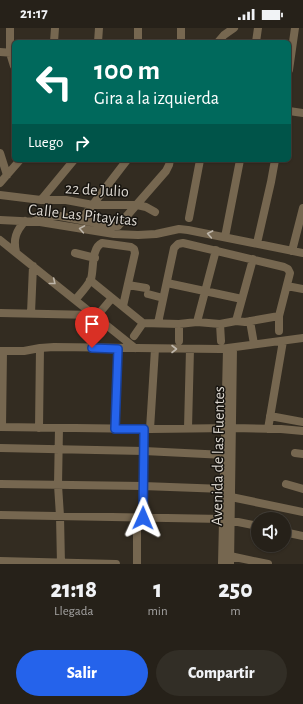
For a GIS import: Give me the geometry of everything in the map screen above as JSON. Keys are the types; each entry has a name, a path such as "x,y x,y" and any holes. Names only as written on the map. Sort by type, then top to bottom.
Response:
{"street":[{"path":"0,52 12,53 10,28"},
{"path":"54,40 55,28"},
{"path":"98,40 99,28"},
{"path":"138,28 138,40"},
{"path":"181,28 181,40"},
{"path":"224,35 234,28"},
{"path":"256,40 258,28"},
{"path":"291,56 295,28"},
{"path":"291,111 303,113"},
{"path":"0,153 4,170 0,183"},
{"path":"4,170 17,162"},
{"path":"42,200 72,162"},
{"path":"81,220 125,162"},
{"name":"22 de Julio","path":"0,195 42,200 66,200 93,205 137,205 166,172 170,162"},
{"path":"189,218 200,162"},
{"path":"225,237 240,162"},
{"path":"257,243 275,162"},
{"path":"16,252 14,245 16,234 28,221 53,216 116,226 120,224 137,205 146,207 155,212"},
{"path":"292,251 303,208"},
{"name":"Calle Las Pitayitas","path":"0,220 28,221 114,234 156,234 179,229 303,253"},
{"path":"0,240 135,348"},
{"path":"75,300 90,280 94,258 97,249 102,243 132,247 135,251 123,306"},
{"path":"158,323 174,248 178,244 183,243 253,259 288,269 290,273 279,316 279,331"},
{"path":"197,322 216,250"},
{"path":"75,253 94,258"},
{"path":"236,321 253,259"},
{"path":"31,314 33,266"},
{"path":"90,280 143,323 179,324 197,322 220,324 279,316"},
{"path":"167,283 242,299"},
{"path":"128,284 164,298"},
{"path":"287,286 303,288"},
{"path":"102,310 112,298"},
{"path":"0,313 94,315"},
{"path":"248,321 251,345"},
{"path":"134,336 143,323"},
{"path":"179,324 179,341"},
{"path":"220,324 221,341"},
{"path":"303,338 230,348 40,348 24,351 2,351 1,427 115,429 228,428 303,431"},
{"path":"268,429 283,341"},
{"path":"39,428 40,348"},
{"name":"Avenida de las Fuentes","path":"222,564 230,497 228,428 230,348"},
{"path":"115,429 118,349"},
{"path":"137,564 144,451 155,349"},
{"path":"188,428 190,349"},
{"path":"270,416 303,422"},
{"path":"59,428 58,485 61,563"},
{"name":"Avenida de las Fuentes","path":"228,428 225,455 224,489 230,560"},
{"path":"0,448 144,451 225,455"},
{"path":"0,484 224,489"},
{"path":"286,484 303,489"},
{"path":"230,497 303,512"},
{"path":"0,515 227,519 251,524"},
{"path":"291,533 303,536"},
{"path":"230,560 268,564"},
{"path":"0,561 116,564"}],"route":[{"path":"92,348 118,349 115,429 144,429 143,518"}]}
